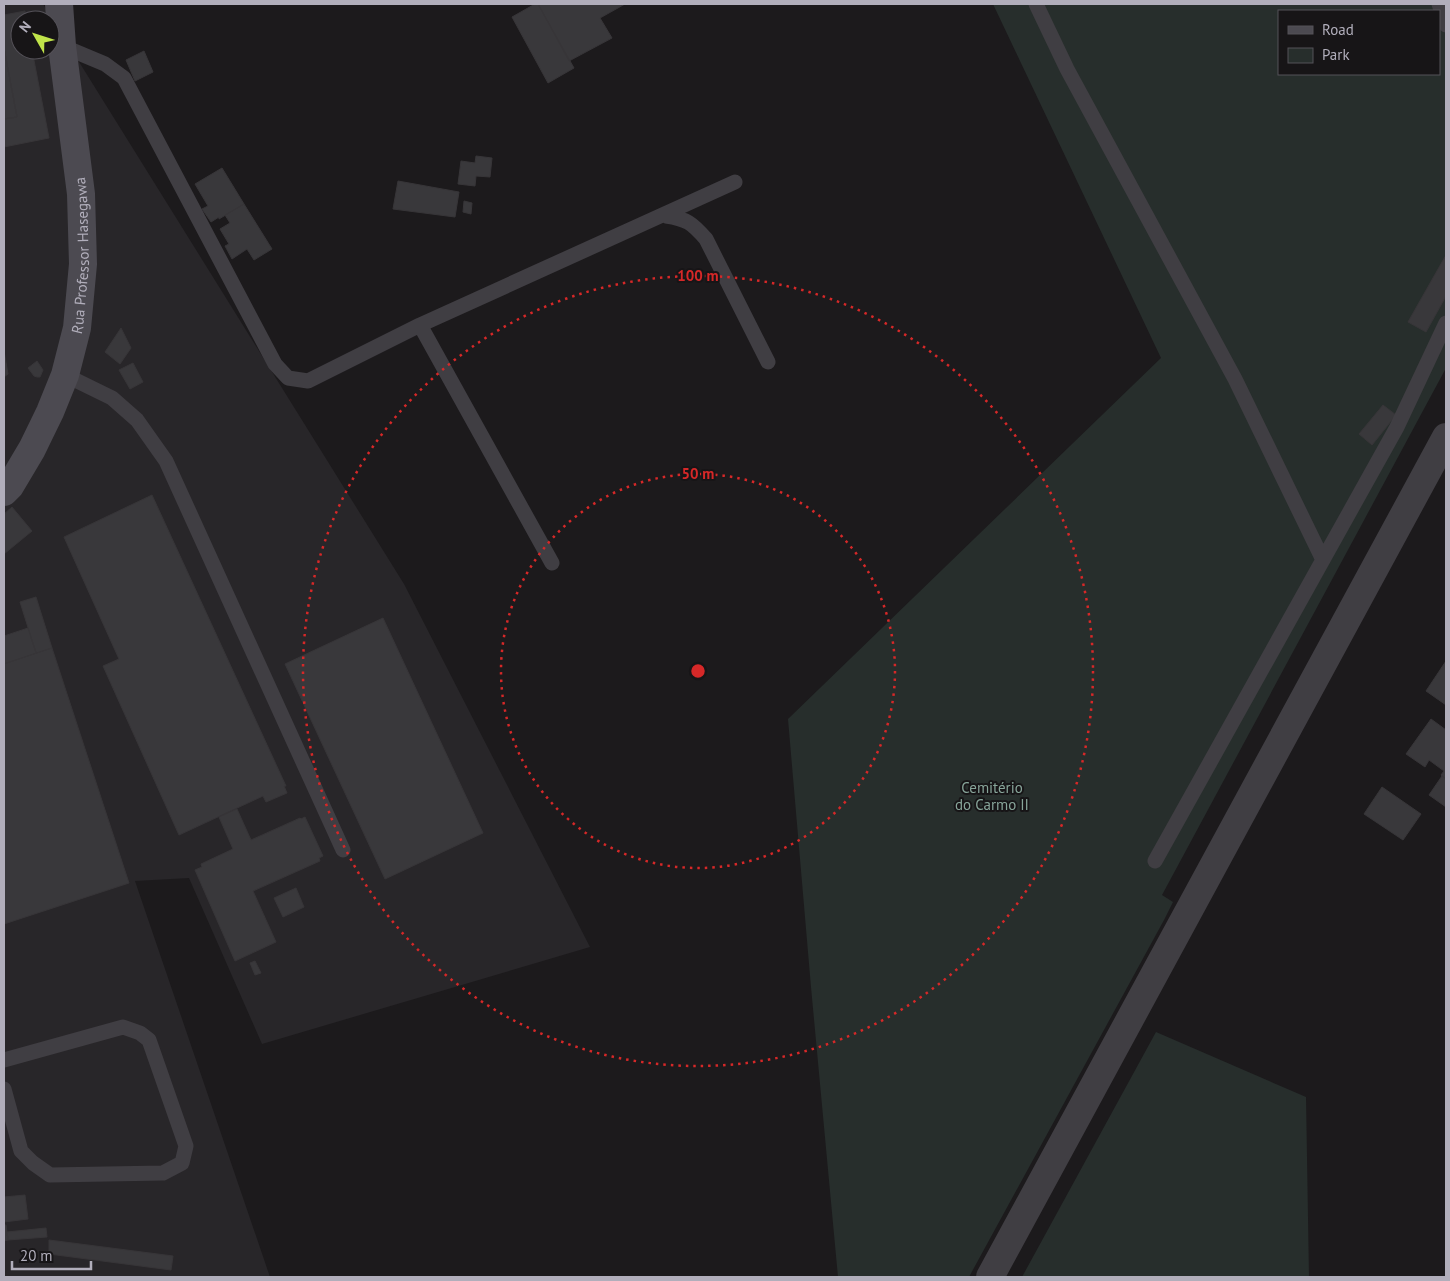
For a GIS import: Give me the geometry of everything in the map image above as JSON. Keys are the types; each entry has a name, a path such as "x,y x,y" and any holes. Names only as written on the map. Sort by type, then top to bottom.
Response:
{"main road":[{"name":"Rua Professor Hasegawa","path":"4,492 10,486 32,448 50,412 65,375 77,328 83,264 81,194 62,46 59,4"}],"street":[{"path":"990,1277 1446,437"}],"lane":[{"path":"1036,4 1067,70 1235,379 1323,560"},
{"path":"1439,4 1446,25"},
{"path":"62,46 105,64 124,78 275,364 288,378 308,381 420,324 736,182 666,216 681,218 695,226 706,239 768,362"},
{"path":"1155,861 1397,427 1446,323"},
{"path":"420,324 552,563"},
{"path":"65,375 112,398 137,420 166,461 343,850"},
{"path":"4,1060 123,1027 140,1033 148,1040 186,1146 182,1163 163,1173 50,1175 33,1163 21,1151 4,1089"}],"shaded area":[{"path":"4,4 43,4 47,10 10,10 10,60 60,60 60,31 404,584 590,947 262,1044 189,878 135,881 270,1277 4,1277"}],"green space":[{"name":"Cemitério do Carmo II","path":"993,4 1446,4 1446,368 1162,895 1173,902 1164,920 969,1277 838,1277 788,719 1161,358"},
{"path":"1156,1032 1306,1097 1309,1277 1022,1277"}],"building":[{"path":"538,4 574,68 548,83 512,17"},
{"path":"538,4 625,4 600,18 612,38 569,61"},
{"path":"10,14 10,60 34,60 49,138 4,147 4,119 17,117 4,48 4,15"},
{"path":"4,48 17,117 4,119"},
{"path":"144,51 153,72 135,81 126,60"},
{"path":"476,156 492,158 490,177 476,176 475,186 458,184 461,161 475,163"},
{"path":"222,168 244,204 211,222 202,209 208,206 195,184"},
{"path":"398,181 459,192 455,217 393,209"},
{"path":"464,201 472,203 471,214 463,212"},
{"path":"244,204 272,249 254,260 247,249 232,259 225,246 229,244 220,229 230,223 225,215"},
{"path":"1446,255 1446,296 1426,332 1408,322"},
{"path":"121,328 131,348 120,364 105,352"},
{"path":"4,351 8,374 4,377"},
{"path":"37,361 43,370 40,377 34,376 28,368"},
{"path":"133,363 143,382 130,389 119,370"},
{"path":"1383,405 1396,415 1372,445 1359,434"},
{"path":"152,495 286,786 284,786 287,793 266,802 263,796 179,835 103,666 119,659 64,537"},
{"path":"12,507 32,531 4,554 4,514"},
{"path":"36,597 52,648 36,653 20,602"},
{"path":"383,618 483,833 385,879 285,664"},
{"path":"28,628 36,653 4,664 4,636"},
{"path":"52,648 129,883 4,924 4,664"},
{"path":"1446,661 1446,705 1426,691"},
{"path":"1431,719 1446,730 1446,779 1441,775 1444,771 1429,760 1425,767 1406,754"},
{"path":"1442,776 1446,779 1446,807 1429,795"},
{"path":"1382,787 1421,814 1403,840 1364,814"},
{"path":"237,809 251,840 305,817 323,856 319,858 320,861 253,891 276,942 235,961 195,870 202,867 201,864 233,849 219,817"},
{"path":"296,888 304,907 283,917 274,898"},
{"path":"255,961 261,973 255,975 250,963"},
{"path":"25,1195 28,1219 4,1222 4,1197"},
{"path":"4,1225 6,1225 8,1240 4,1241"},
{"path":"46,1228 47,1237 8,1240 7,1232"},
{"path":"49,1240 173,1256 171,1270 49,1254"}]}
